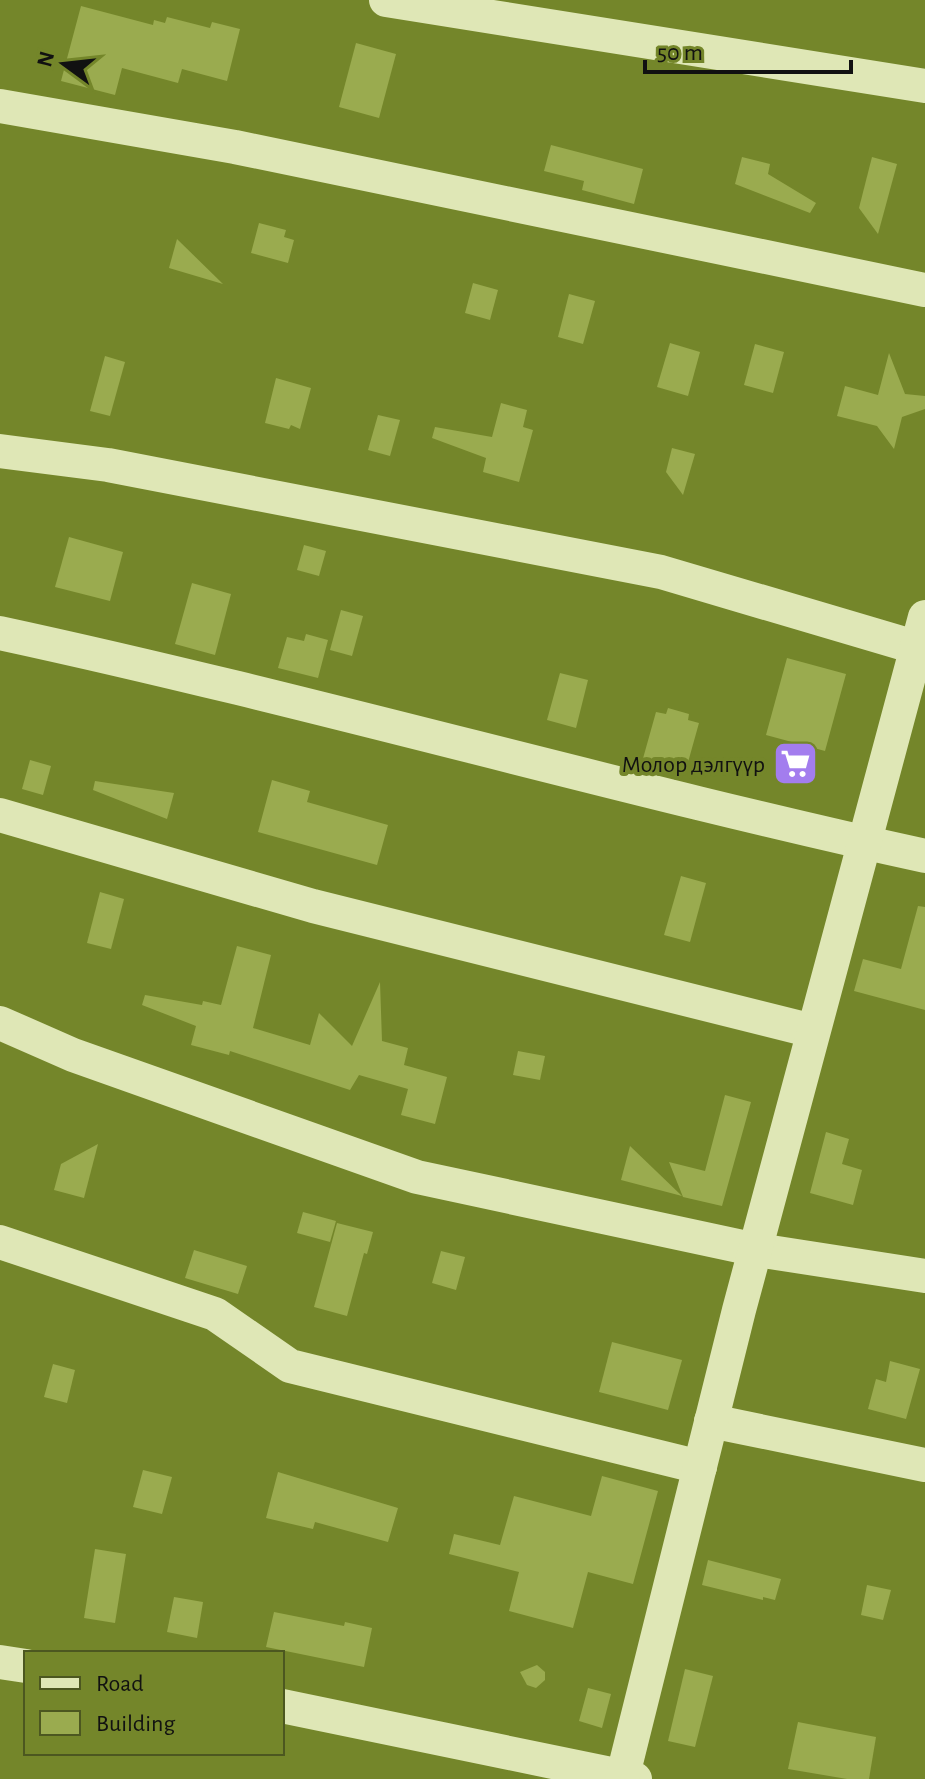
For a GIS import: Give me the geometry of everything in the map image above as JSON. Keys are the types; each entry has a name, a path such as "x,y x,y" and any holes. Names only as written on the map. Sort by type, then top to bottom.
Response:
{"street":[{"path":"386,0 925,86"},
{"path":"0,106 235,147 925,290"},
{"path":"0,451 108,465 661,572 922,639 739,1310 626,1778 284,1706"},
{"path":"0,633 146,665 529,763 925,856"},
{"path":"0,815 313,906 813,1031"},
{"path":"0,1023 73,1055 417,1177 757,1250 925,1276"},
{"path":"0,1242 215,1314 290,1366 700,1467"},
{"path":"711,1421 925,1465"},
{"path":"0,1662 24,1666"}],"building":[{"path":"81,6 153,25 154,20 165,23 167,17 210,28 212,22 240,29 227,81 182,69 178,83 122,68 115,95 61,81"},
{"path":"356,43 396,54 379,118 339,107"},
{"path":"551,145 643,169 634,204 582,190 584,181 544,171"},
{"path":"742,157 770,164 768,174 816,203 810,213 735,184"},
{"path":"872,157 897,164 878,234 859,208"},
{"path":"259,223 286,230 284,237 294,240 288,263 251,253"},
{"path":"177,239 223,284 169,268"},
{"path":"473,283 498,290 490,320 465,313"},
{"path":"569,294 595,301 583,344 558,337"},
{"path":"670,343 700,352 688,396 657,387"},
{"path":"755,344 784,352 773,393 744,385"},
{"path":"889,353 905,394 925,396 925,409 902,417 894,449 877,426 837,416 845,386 878,395"},
{"path":"105,356 125,362 110,416 90,411"},
{"path":"276,378 311,388 300,429 291,425 289,429 265,423"},
{"path":"501,403 527,410 523,427 533,430 519,482 483,472 486,458 432,438 435,427 492,437"},
{"path":"378,415 400,420 390,456 368,450"},
{"path":"672,448 695,454 683,495 666,472"},
{"path":"69,537 123,552 110,601 55,587"},
{"path":"304,545 326,551 319,576 297,570"},
{"path":"192,583 231,594 215,655 175,644"},
{"path":"341,610 363,616 352,656 330,650"},
{"path":"306,634 328,640 318,678 278,668 287,637 304,641"},
{"path":"787,658 846,674 825,751 766,735"},
{"path":"560,673 588,680 576,728 547,720"},
{"path":"668,708 689,714 688,720 699,723 685,773 642,762 656,712 666,714"},
{"path":"30,760 51,766 43,795 22,789"},
{"path":"272,780 310,791 307,802 388,825 377,865 258,832"},
{"path":"95,781 174,793 167,819 93,790"},
{"path":"681,876 706,883 690,942 664,935"},
{"path":"100,892 124,899 111,949 87,943"},
{"path":"918,906 925,907 925,1010 854,991 863,959 901,969"},
{"path":"237,946 271,955 253,1028 310,1045 319,1013 352,1046 380,982 382,1041 408,1048 404,1065 447,1077 435,1124 401,1115 408,1089 359,1075 350,1090 230,1051 229,1055 191,1045 196,1026 142,1005 145,995 202,1005 203,1001 221,1005"},
{"path":"518,1051 545,1056 540,1080 513,1075"},
{"path":"725,1095 751,1102 722,1206 683,1197 669,1162 705,1171"},
{"path":"826,1132 849,1139 842,1164 862,1170 853,1205 810,1193"},
{"path":"98,1144 84,1198 54,1190 61,1164"},
{"path":"630,1146 682,1196 621,1180"},
{"path":"303,1212 336,1221 330,1242 297,1233"},
{"path":"337,1223 373,1232 347,1316 314,1307"},
{"path":"194,1250 247,1266 238,1294 185,1278"},
{"path":"441,1251 465,1257 456,1290 432,1283"},
{"path":"612,1342 682,1360 668,1410 599,1392"},
{"path":"890,1361 920,1369 906,1419 868,1409 876,1379 886,1382"},
{"path":"53,1364 75,1370 67,1403 44,1397"},
{"path":"143,1470 172,1477 162,1514 133,1507"},
{"path":"278,1472 398,1508 388,1542 315,1522 313,1529 266,1518"},
{"path":"602,1476 658,1491 633,1584 588,1572 573,1628 509,1611 519,1572 449,1554 454,1534 500,1545 514,1496 591,1516"},
{"path":"95,1549 126,1554 115,1623 84,1618"},
{"path":"708,1560 781,1579 775,1600 763,1597 763,1600 702,1585"},
{"path":"867,1585 891,1590 883,1620 861,1615"},
{"path":"174,1597 203,1602 197,1638 167,1632"},
{"path":"274,1612 344,1626 345,1622 372,1628 364,1667 266,1647"},
{"path":"537,1665 545,1672 545,1680 536,1688 527,1685 520,1672"},
{"path":"685,1669 713,1676 695,1747 668,1741"},
{"path":"588,1688 611,1694 602,1728 579,1721"},
{"path":"798,1722 876,1737 869,1779 847,1779 788,1769"}],"place":[{"name":"Молор дэлгүүр","path":"796,764"}]}
